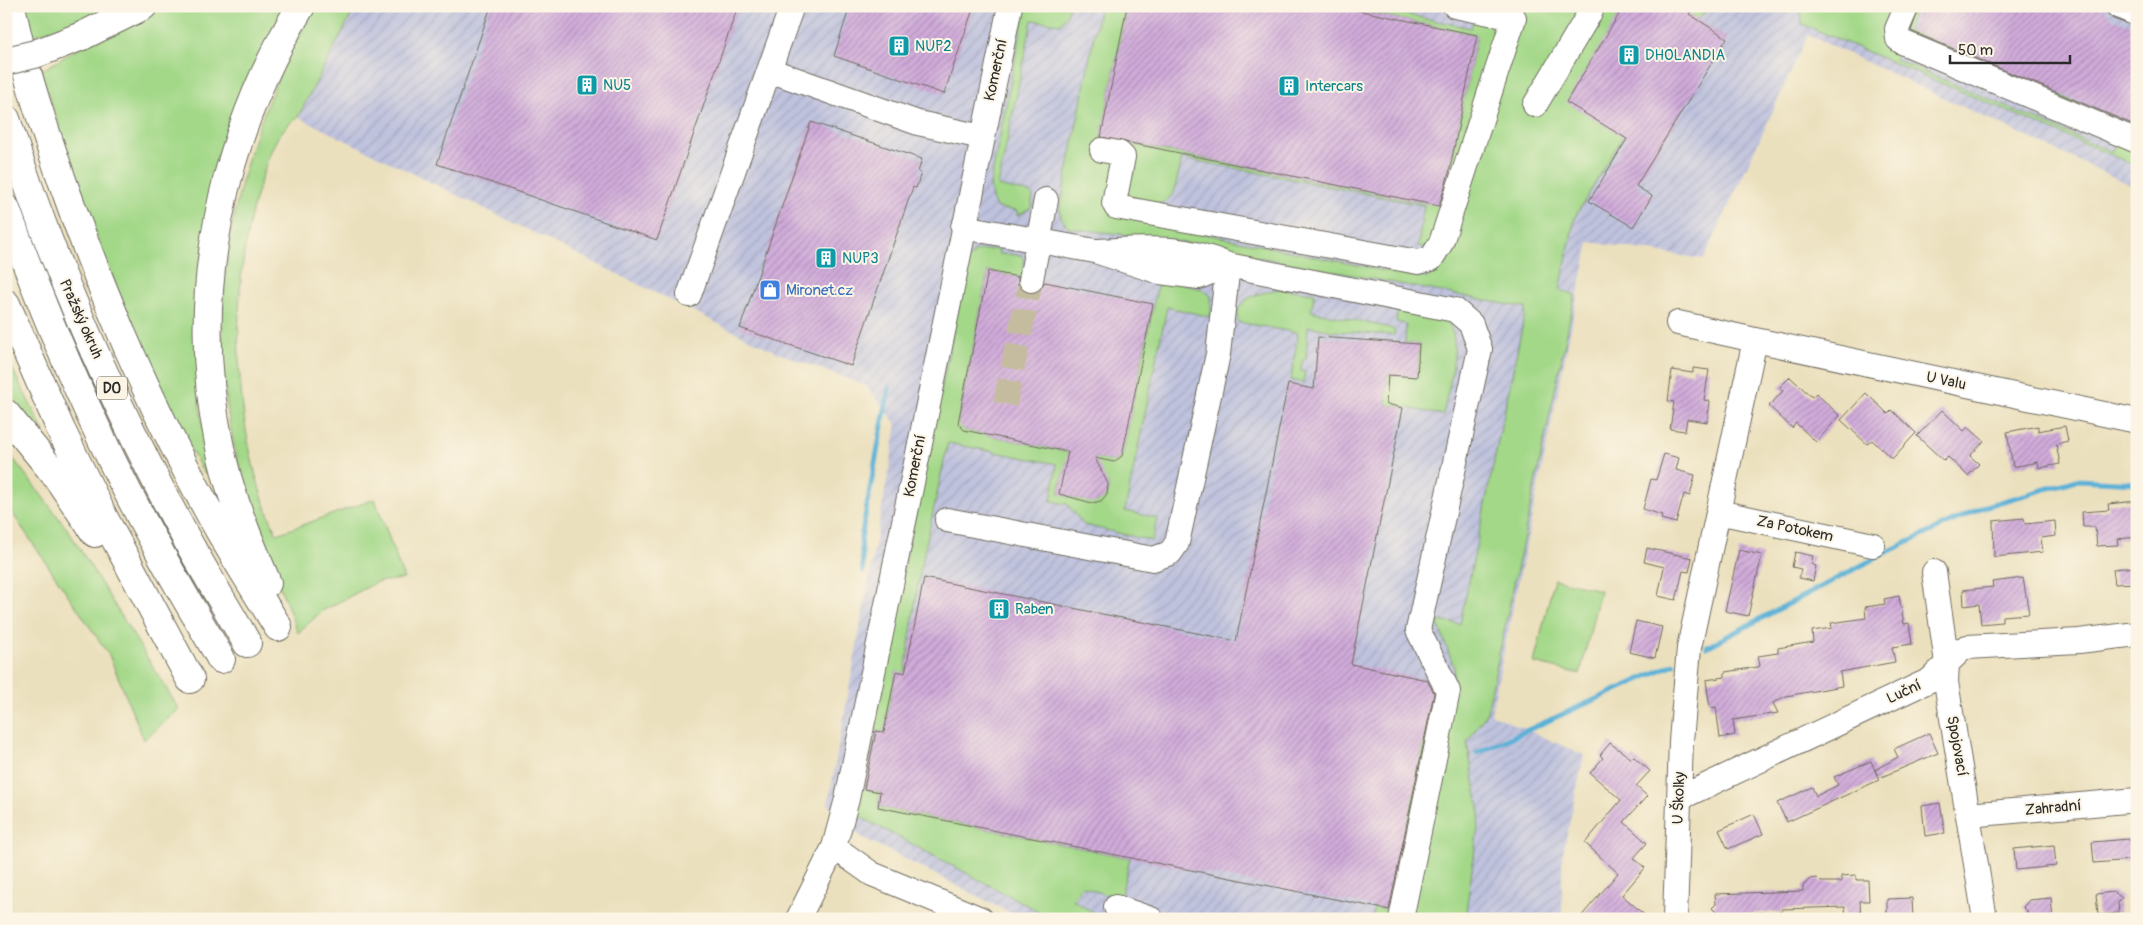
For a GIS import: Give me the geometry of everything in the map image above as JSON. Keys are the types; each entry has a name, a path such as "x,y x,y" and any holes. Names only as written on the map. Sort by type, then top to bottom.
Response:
{"highway":[{"path":"12,6 34,100 83,240 108,300 187,470 220,531 281,624 241,517 219,444 206,354 207,304 212,252 229,168 260,84 284,34 301,6"},
{"path":"6,62 35,54 82,36 143,6"},
{"name":"Pražský okruh","path":"6,119 64,281 130,429 180,526 247,643"},
{"name":"Pražský okruh","path":"6,209 36,291 105,445 156,547 221,659"},
{"path":"6,304 61,430 100,510 190,680 73,500 6,414"}],"street":[{"path":"689,295 792,6"},
{"name":"Komerční","path":"798,919 834,847 849,790 963,227 1010,6"},
{"path":"1102,150 1119,153 1123,156 1114,203 1116,207 1418,262 1430,259 1439,249 1516,12 1455,6"},
{"path":"1907,6 1897,29 1898,39 1902,42 2137,141"},
{"path":"2118,6 2137,14"},
{"path":"1535,105 1590,8"},
{"path":"769,70 918,123 968,135 982,136"},
{"path":"1031,280 1046,200"},
{"path":"963,227 1095,251 1160,272 1199,277 1228,265 1454,310 1471,324 1480,349 1418,630 1448,691 1401,919"},
{"path":"947,520 1153,559 1170,553 1177,543 1218,354 1228,265"},
{"name":"U Valu","path":"1678,323 2137,421"},
{"path":"1718,512 1754,340"},
{"name":"Za Potokem","path":"1718,512 1873,545"},
{"name":"U Školky","path":"1675,919 1689,648 1718,512"},
{"name":"Spojovací","path":"1934,572 1947,663 1946,682 1985,919"},
{"name":"Luční","path":"1680,798 1930,680 1967,647 2079,641 2137,634"},
{"name":"Zahradní","path":"1968,815 2137,800"},
{"path":"834,847 872,874 981,919"},
{"path":"1116,907 1151,919"}],"shaded area":[{"path":"356,6 2137,6 2137,188 1808,35 1704,259 1589,242 1491,714 1584,755 1562,857 1562,919 1022,919 860,836 828,804 897,425 867,386 778,353 298,117"}],"green space":[{"path":"24,6 122,6 76,24 30,36"},
{"path":"161,6 288,6 245,93 199,400 209,468 208,474 203,472 178,424 132,325 93,225 41,71 86,44 126,26"},
{"path":"316,6 356,6 298,117 283,130 270,153 250,220 243,264 239,311 239,359 243,406 250,452 262,495 277,534 375,499 404,579 377,582 322,611 298,633 248,500 236,454 226,397 222,339 225,281 233,222 246,165 265,110 288,56"},
{"path":"1027,6 1069,6 1067,15 1060,24 1032,20 998,186 1030,193 1033,196 1031,208 1017,216 1017,211 997,208 992,199 990,185"},
{"path":"1100,6 1127,6 1101,138 1442,206 1477,35 1337,6 1364,6 1471,28 1476,6 1711,6 1685,32 1575,217 1560,290 1575,295 1487,712 1467,743 1480,813 1465,919 1372,919 1374,907 1390,910 1436,682 1453,682 1454,667 1437,621 1460,624 1526,308 1168,240 1069,228 1061,218 1060,209","holes":["1182,158 1424,205 1418,246 1430,248 1444,259 1439,268 1427,278 1138,220 1152,206 1165,202 1174,193"]},
{"path":"1801,6 1916,6 1907,30 2137,129 2137,166 1802,24","holes":["1902,42 2119,136 2112,152 1895,59"]},
{"path":"998,249 999,254 1021,255 1024,260 1022,278 988,271 958,423 964,430 1114,462 1122,456 1159,278 1202,289 1211,296 1211,317 1167,307 1125,511 1157,518 1152,541 1084,525 1067,504 1051,501 1057,464 948,443 919,577 905,673 896,672 886,719 892,734 876,731 864,788 880,792 878,807 1130,858 1121,895 1114,898 1082,886 1073,900 1103,919 1053,919 853,813 968,260 976,251","holes":["1063,475 1108,484 1104,499 1098,501 1082,500 1059,494"]},
{"path":"1279,289 1315,293 1311,311 1391,328 1395,331 1394,335 1333,331 1308,326 1306,359 1302,361 1301,371 1305,372 1303,383 1291,380 1298,333 1238,322 1240,307 1244,302 1257,295"},
{"path":"1398,310 1440,317 1448,323 1453,334 1454,362 1443,415 1386,404 1388,375 1417,376 1419,345 1405,343 1406,324 1396,322"},
{"path":"6,356 45,434 6,395"},
{"path":"6,449 68,530 179,709 144,740 109,655 6,504"},
{"path":"1554,579 1600,590 1580,674 1534,663"}],"building":[{"name":"NU5","path":"491,6 738,6 657,240 437,164"},
{"name":"NUP2","path":"850,6 974,6 944,94 834,56"},
{"name":"Intercars","path":"1127,6 1337,6 1477,35 1449,173 1439,206 1101,137"},
{"path":"1624,6 1694,6 1689,14 1727,38 1636,186 1652,196 1633,227 1589,201 1627,139 1566,102"},
{"path":"1920,6 2096,6 2105,10 2113,19 2137,27 2137,126 1911,31"},
{"name":"NUP3","path":"811,122 922,159 918,172 921,173 916,188 913,187 851,366 740,328"},
{"path":"988,271 1018,277 1018,285 1028,293 1036,293 1045,282 1153,304 1122,456 1114,462 1095,458 1108,484 1107,494 1101,501 1092,503 1059,494 1068,452 964,430 958,423"},
{"name":"Raben","path":"1318,337 1419,344 1417,377 1388,375 1386,404 1403,408 1351,664 1427,680 1434,693 1389,910 878,807 880,792 864,789 876,731 884,732 896,671 905,673 924,578 1236,641 1288,384 1314,389"},
{"path":"1693,368 1709,370 1704,400 1710,401 1707,422 1687,419 1685,431 1670,429 1674,402 1668,401 1672,370 1693,373"},
{"path":"1790,377 1812,397 1816,393 1840,416 1816,442 1796,423 1792,428 1769,406 1783,391 1779,388"},
{"path":"1866,393 1888,414 1892,410 1916,433 1892,459 1872,440 1867,444 1841,420"},
{"path":"1942,410 1964,431 1968,427 1984,441 1970,456 1979,464 1968,476 1948,457 1944,461 1917,436"},
{"path":"2038,426 2038,431 2065,426 2068,441 2056,444 2060,464 2039,468 2038,462 2013,467 2007,432"},
{"path":"1664,454 1679,458 1676,470 1695,475 1690,496 1684,494 1676,523 1661,519 1662,515 1643,509 1651,479 1656,480"},
{"path":"2137,501 2137,537 2117,539 2118,545 2097,546 2095,527 2083,527 2082,512 2109,510 2108,504"},
{"path":"2024,518 2025,524 2055,521 2056,536 2041,538 2043,552 1994,557 1993,521"},
{"path":"1647,548 1692,558 1689,572 1683,571 1676,600 1658,596 1664,567 1644,562"},
{"path":"1739,550 1762,555 1748,616 1725,611"},
{"path":"1795,552 1813,556 1811,564 1816,566 1813,581 1799,578 1801,569 1792,567"},
{"path":"2137,567 2137,583 2115,584 2113,569"},
{"path":"2023,578 2029,614 2002,616 2002,622 1981,624 1979,604 1964,606 1963,590 1993,587 1992,582"},
{"path":"1899,596 1904,624 1909,623 1912,644 1892,647 1895,662 1840,672 1842,686 1786,696 1773,703 1778,713 1733,720 1735,735 1720,738 1716,707 1710,708 1706,680 1725,677 1725,672 1758,667 1760,666 1758,656 1778,653 1778,648 1813,642 1812,631 1832,628 1831,623 1866,618 1865,607 1885,604 1884,599"},
{"path":"1636,621 1662,627 1655,658 1629,652"},
{"path":"1929,733 1938,753 1879,778 1875,770 1898,757 1894,749"},
{"path":"1610,743 1632,759 1634,757 1650,771 1636,786 1647,796 1624,822 1647,843 1634,858 1645,868 1622,895 1649,919 1579,919 1618,873 1585,843 1621,800 1590,773 1603,758 1600,755"},
{"path":"1871,761 1879,780 1787,822 1777,803 1812,787 1816,796 1838,785 1834,777"},
{"path":"1940,803 1945,833 1925,836 1922,806"},
{"path":"1754,814 1763,834 1728,849 1719,830"},
{"path":"2129,839 2132,860 2094,863 2092,842"},
{"path":"2054,845 2056,866 2016,870 2014,849"},
{"path":"1856,875 1856,880 1868,880 1869,901 1860,901 1861,919 1846,919 1845,907 1782,909 1782,912 1737,914 1737,919 1723,919 1723,915 1719,915 1712,908 1716,904 1715,894 1803,891 1803,886 1810,879 1817,878 1821,882 1841,882 1841,876"},
{"path":"2114,892 2122,898 2118,903 2119,913 2098,915 2096,894"},
{"path":"1912,898 1913,919 1887,919 1887,899"},
{"path":"2051,898 2053,919 2028,919 2027,911 2023,907 2029,900"}],"waterway":[{"path":"863,571 861,538 889,388"},
{"path":"1707,647 1885,553 1983,507 2077,480 2137,483"},
{"path":"1477,753 1674,664"}],"tunnel":[{"path":"1005,404 1031,280"}],"place":[{"name":"NUP2","path":"899,46"},
{"name":"DHOLANDIA","path":"1629,55"},
{"name":"NU5","path":"587,85"},
{"name":"Intercars","path":"1289,86"},
{"name":"NUP3","path":"826,258"},
{"name":"Mironet.cz","path":"770,290"},
{"name":"Raben","path":"999,609"}]}
